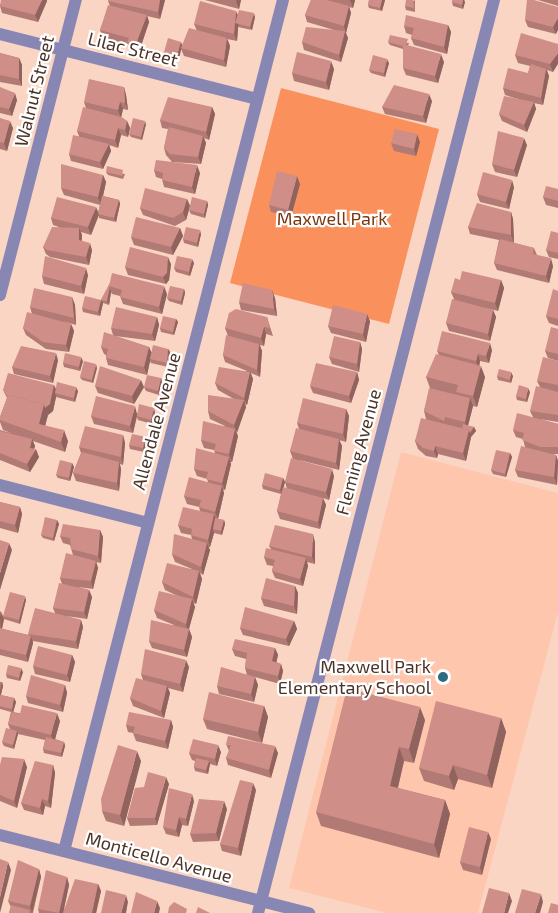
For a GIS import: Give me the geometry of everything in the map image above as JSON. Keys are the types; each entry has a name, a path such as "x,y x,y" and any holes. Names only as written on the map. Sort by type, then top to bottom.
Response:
{"street":[{"name":"Walnut Street","path":"0,295 76,0"},
{"name":"Allendale Avenue","path":"64,851 283,0"},
{"name":"Fleming Avenue","path":"259,907 494,0"},
{"name":"Lilac Street","path":"0,34 257,99"},
{"path":"0,484 148,523"},
{"name":"Monticello Avenue","path":"0,835 259,907 309,913"}],"shaded area":[{"name":"Maxwell Park Elementary School","path":"401,452 558,493 558,612 478,913 387,913 289,888"}],"green space":[{"name":"Maxwell Park","path":"281,88 439,129 389,324 230,283"}],"building":[{"path":"1,0 42,0 35,15 0,6"},
{"path":"108,0 160,0 158,12"},
{"path":"311,0 327,0 349,6 344,26 305,15"},
{"path":"369,0 382,0 380,8 368,5"},
{"path":"406,0 413,0 414,8 405,6"},
{"path":"452,0 463,0 462,5 452,2"},
{"path":"527,0 558,7 558,18 553,27 525,20"},
{"path":"200,1 236,11 234,34 194,24"},
{"path":"108,5 147,15 136,44 127,42 129,38 100,30"},
{"path":"239,10 254,13 250,27 235,23"},
{"path":"406,15 448,25 444,47 411,38 414,28 404,26"},
{"path":"306,27 345,31 339,55 302,42"},
{"path":"189,28 227,38 224,60 181,48"},
{"path":"521,33 558,44 558,53 550,64 515,55"},
{"path":"390,35 408,39 406,45 388,42"},
{"path":"168,38 181,42 177,55 164,52"},
{"path":"403,44 441,54 435,76 403,68"},
{"path":"297,52 331,61 326,82 292,73"},
{"path":"0,53 19,58 19,79 0,75"},
{"path":"373,55 387,59 384,73 369,70"},
{"path":"531,64 546,69 541,98 503,88 508,68 528,73"},
{"path":"89,79 124,87 125,103 120,102 118,110 84,102"},
{"path":"394,85 429,94 423,116 382,107"},
{"path":"0,87 15,93 9,109 0,107"},
{"path":"504,96 534,102 524,125 499,114"},
{"path":"168,97 212,107 206,132 160,120"},
{"path":"83,107 121,117 127,121 125,130 118,128 115,140 77,131"},
{"path":"0,118 10,121 4,143 0,142"},
{"path":"133,118 145,121 141,137 129,134"},
{"path":"169,127 203,136 198,157 170,154 164,148"},
{"path":"395,129 417,134 414,149 391,143"},
{"path":"498,131 524,138 514,170 492,164"},
{"path":"73,135 109,144 100,162 69,154"},
{"path":"156,160 197,165 192,187 162,180 163,173 154,170"},
{"path":"61,164 103,175 98,197 61,188"},
{"path":"107,166 123,170 122,176 106,172"},
{"path":"277,171 297,176 288,210 269,205"},
{"path":"483,172 512,180 506,202 477,194"},
{"path":"546,186 558,189 558,201 543,197"},
{"path":"145,188 187,199 183,212 173,218 140,208"},
{"path":"102,196 119,200 114,218 98,214"},
{"path":"57,197 96,207 88,227 51,218"},
{"path":"192,197 207,201 204,214 189,210"},
{"path":"477,203 511,212 511,235 468,227"},
{"path":"136,217 180,228 171,247 131,237"},
{"path":"52,227 79,228 79,240 90,243 86,257 47,250 43,247"},
{"path":"186,227 200,230 197,243 183,239"},
{"path":"551,231 558,233 558,253 546,250"},
{"path":"500,239 534,248 533,254 551,258 546,276 494,263"},
{"path":"130,247 168,257 167,273 163,277 125,267"},
{"path":"45,256 86,268 81,286 42,276"},
{"path":"177,256 192,259 189,272 174,268"},
{"path":"462,271 501,280 495,303 451,292 455,278 460,280"},
{"path":"112,273 164,286 159,307 120,297 122,290 109,286"},
{"path":"110,283 107,301 101,300"},
{"path":"243,283 272,290 274,309 239,302"},
{"path":"170,286 184,289 181,301 167,298"},
{"path":"34,288 72,297 74,318 30,307"},
{"path":"553,289 558,291 558,319 546,316"},
{"path":"85,296 101,300 98,312 82,308"},
{"path":"452,299 493,310 488,334 446,323"},
{"path":"333,305 367,314 363,334 328,326"},
{"path":"116,307 157,317 152,334 111,328"},
{"path":"236,309 267,317 270,328 264,327 261,338 225,328 229,313"},
{"path":"27,312 71,324 66,345 43,342 23,328"},
{"path":"163,316 176,319 173,332 160,328"},
{"path":"551,327 558,329 558,354 545,351"},
{"path":"442,331 490,343 486,356 478,354 476,361 437,351"},
{"path":"104,332 149,347 144,367 106,358 108,349 101,347"},
{"path":"226,335 259,344 257,370 223,355"},
{"path":"334,336 360,342 357,364 329,357"},
{"path":"153,345 168,349 167,363 150,359"},
{"path":"21,346 56,353 50,376 12,367"},
{"path":"65,353 81,357 79,367 63,363"},
{"path":"436,354 481,366 473,396 456,392 458,385 426,377"},
{"path":"543,357 558,361 558,385 537,381"},
{"path":"84,361 96,364 92,380 80,377"},
{"path":"316,363 357,372 349,396 310,386"},
{"path":"100,366 141,380 132,396 95,386"},
{"path":"219,367 250,372 244,398 215,383"},
{"path":"499,369 511,372 510,380 497,376"},
{"path":"8,373 54,385 50,404 45,408 44,404 7,396 3,390"},
{"path":"147,375 161,378 158,391 144,387"},
{"path":"57,382 76,387 74,398 55,393"},
{"path":"519,385 528,388 526,399 516,396"},
{"path":"536,386 558,392 558,415 530,411"},
{"path":"429,388 470,398 465,422 445,417 444,421 424,411"},
{"path":"8,395 44,404 39,424 64,430 61,442 0,420"},
{"path":"208,395 244,400 234,425 208,411"},
{"path":"96,396 135,406 130,426 91,416"},
{"path":"303,398 346,409 343,434 297,423"},
{"path":"139,404 154,408 151,420 137,416"},
{"path":"517,413 558,424 558,447 540,447 522,440 524,433 513,430"},
{"path":"421,418 469,430 463,453 435,446 434,451 423,448 415,441"},
{"path":"203,421 235,429 229,454 214,451 216,444 201,440"},
{"path":"463,424 474,427 470,433 469,430 462,428"},
{"path":"85,426 123,435 121,457 79,447"},
{"path":"296,428 339,439 336,463 290,451"},
{"path":"0,431 32,439 30,448 36,449 27,464 0,453"},
{"path":"132,434 146,437 143,448 129,445"},
{"path":"521,446 556,455 554,477 515,470"},
{"path":"196,448 229,457 222,483 206,479 208,472 194,469"},
{"path":"496,450 510,453 505,474 491,470"},
{"path":"82,452 119,462 117,483 73,473"},
{"path":"291,458 332,469 326,492 285,482"},
{"path":"60,460 72,463 69,478 56,475"},
{"path":"265,473 283,478 280,490 262,485"},
{"path":"189,477 222,486 215,512 199,507 201,500 184,496"},
{"path":"283,487 323,498 318,522 277,511"},
{"path":"0,502 20,507 15,525 0,521"},
{"path":"183,507 214,514 208,540 191,535 192,529 178,525"},
{"path":"45,517 57,520 53,538 41,535"},
{"path":"215,518 224,520 221,531 213,529"},
{"path":"63,524 100,530 98,556 71,549 70,538 60,536"},
{"path":"275,525 313,534 312,557 269,546"},
{"path":"174,534 207,543 201,567 172,554"},
{"path":"0,540 9,543 0,573"},
{"path":"266,548 306,558 300,579 272,571 275,560 264,557"},
{"path":"66,553 96,561 91,581 60,578"},
{"path":"167,563 199,571 193,597 162,582"},
{"path":"266,578 295,586 294,606 261,598"},
{"path":"59,583 89,590 84,612 53,608"},
{"path":"159,591 192,599 186,624 154,610"},
{"path":"10,592 25,596 19,620 3,616"},
{"path":"245,607 294,621 286,639 240,628"},
{"path":"35,608 81,620 76,641 28,634"},
{"path":"151,620 189,629 184,650 149,641"},
{"path":"0,628 31,636 26,655 0,649"},
{"path":"235,639 275,648 272,661 281,664 278,676 245,668 247,653 232,649"},
{"path":"38,646 72,655 67,675 33,666"},
{"path":"145,649 186,660 180,684 141,674"},
{"path":"8,665 21,668 19,678 6,674"},
{"path":"221,667 255,677 251,694 217,686"},
{"path":"31,675 65,685 60,705 26,696"},
{"path":"136,678 167,686 161,711 130,698"},
{"path":"347,688 420,707 409,749 399,747 390,786 445,800 434,844 316,812"},
{"path":"209,692 264,706 258,732 203,719"},
{"path":"0,695 14,698 12,709 0,706"},
{"path":"436,701 501,718 487,775 453,765 449,776 419,768"},
{"path":"22,705 57,713 51,735 8,724 12,712 20,714"},
{"path":"129,712 171,720 165,741 133,733 135,727 126,725"},
{"path":"6,728 17,731 13,745 2,742"},
{"path":"228,736 275,746 269,770 226,758 231,745 226,744"},
{"path":"46,737 64,742 61,753 43,749"},
{"path":"193,739 218,745 215,759 189,753"},
{"path":"118,745 137,751 120,815 102,811 101,799"},
{"path":"2,757 24,759 14,801 0,795"},
{"path":"196,758 209,761 206,770 194,767"},
{"path":"35,761 53,765 48,801 42,799 40,808 21,803"},
{"path":"148,772 166,777 155,818 127,818 135,788 144,787"},
{"path":"240,780 253,783 238,848 220,844"},
{"path":"169,788 192,794 186,819 179,817 176,830 163,827"},
{"path":"199,799 224,801 216,833 190,834"},
{"path":"469,827 488,832 480,867 460,862"},
{"path":"0,859 8,862 0,897"},
{"path":"18,860 39,869 30,906 8,901"},
{"path":"46,870 67,877 59,913 38,909"},
{"path":"75,879 98,884 92,913 63,913"},
{"path":"489,888 509,893 504,913 482,913"},
{"path":"522,889 541,894 535,913 515,913"},
{"path":"106,890 126,895 121,913 101,913"},
{"path":"136,892 157,901 154,913 131,913"},
{"path":"174,902 187,909 186,913 168,913 169,907"},
{"path":"551,903 558,905 558,913 548,913"},
{"path":"11,905 30,910 29,913 9,913"},
{"path":"198,907 210,913 196,913"}],"place":[{"name":"Maxwell Park Elementary School","path":"443,677"}]}
